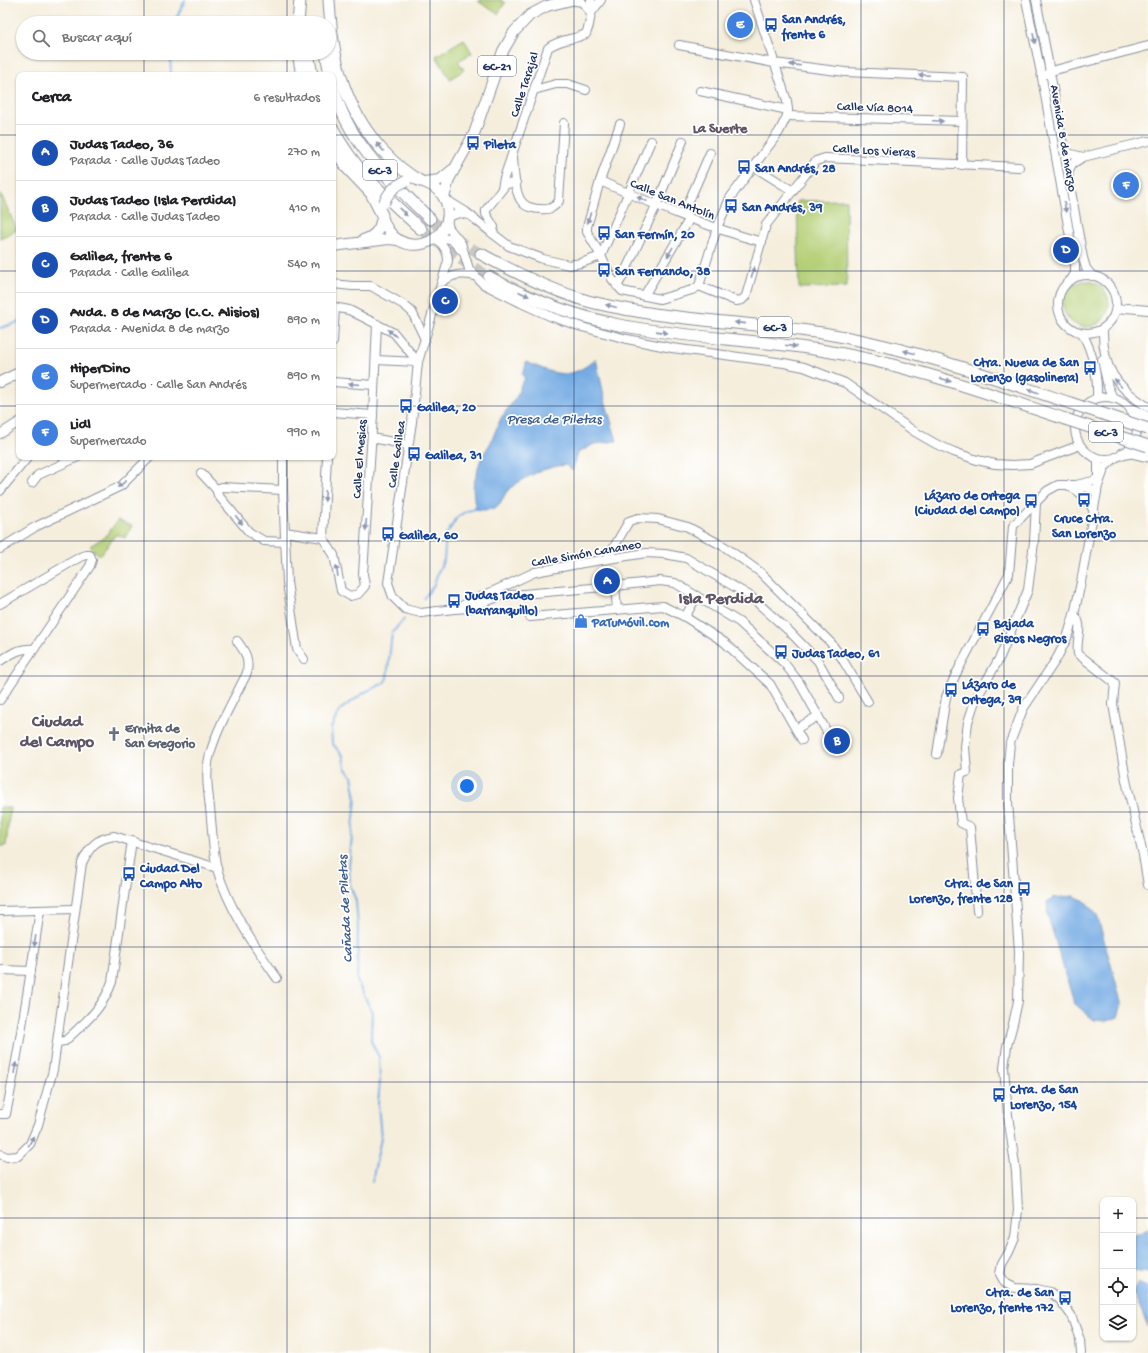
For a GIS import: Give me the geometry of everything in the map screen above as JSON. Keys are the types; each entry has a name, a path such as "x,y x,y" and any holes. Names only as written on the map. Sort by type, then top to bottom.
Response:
{"highway":[{"path":"299,16 300,0"},
{"path":"305,16 306,0"},
{"path":"323,16 324,0"},
{"path":"329,0 330,16"},
{"path":"336,59 341,81 352,108 373,140 405,172 422,181"},
{"path":"299,60 301,72"},
{"path":"309,60 311,72"},
{"path":"327,60 329,72"},
{"name":"GC-3","path":"336,95 342,112 354,135 368,155 382,172 430,219"},
{"name":"GC-3","path":"336,135 340,143 369,180 421,230"},
{"path":"336,151 348,169 371,193 382,216"},
{"name":"GC-3","path":"480,254 540,284 579,299 620,309 666,316 821,333 870,342 920,355 1148,429"},
{"name":"GC-3","path":"489,277 527,295 562,309 618,325 814,349 869,359 918,371 1148,446"},
{"path":"1132,410 1148,418"},
{"path":"1119,455 1131,452 1148,456"}],"main road":[{"name":"GC-21","path":"447,219 447,207 444,199 449,179 474,134 503,51 514,32 530,15 547,6 570,0"},
{"name":"GC-21","path":"353,243 368,238 376,233 381,225 384,203 390,191 397,185 406,181 414,180 440,180 458,164"},
{"path":"422,181 432,185 439,191 444,199"},
{"path":"382,216 385,226 390,234 398,240"},
{"path":"424,244 437,237 444,227 447,219"},
{"name":"GC-21","path":"336,246 389,239 398,240 410,245 424,244"},
{"path":"0,382 16,374"}],"street":[{"path":"570,0 582,2 594,7"},
{"name":"Calle Tarajal","path":"591,0 594,7"},
{"name":"Calle Tarajal","path":"492,233 494,227 486,214 486,210 502,188 504,178 548,48 555,42 576,38 586,34 594,7 601,0"},
{"path":"620,124 600,181 587,227 587,232 602,256 612,279 622,291 660,299 692,290 699,286 717,228 733,192 779,132 788,113 787,101 754,0"},
{"name":"Avenida 8 de marzo","path":"1026,0 1042,78 1075,265 1075,273 1071,280"},
{"name":"Avenida 8 de marzo","path":"1036,0 1051,71 1063,149 1083,258 1086,268 1092,276"},
{"path":"679,45 774,62 845,72 963,77 962,165"},
{"path":"1042,78 1051,71 1148,46"},
{"path":"534,90 556,84 568,84 586,90"},
{"name":"Calle Vía 8014","path":"700,91 788,113 962,121"},
{"path":"512,154 518,197 523,204 530,207 549,210 559,201 564,123"},
{"path":"444,199 474,218 509,246 543,259 569,264 581,263 602,256 651,141"},
{"path":"617,286 656,205 683,141"},
{"path":"1068,175 1072,164 1083,157 1148,141"},
{"path":"1063,149 1070,154 1083,157"},
{"path":"644,296 686,216 710,153"},
{"name":"Calle Los Vieras","path":"699,286 736,301 742,300 746,296 766,225 816,161 825,158 1019,167"},
{"path":"753,166 793,191"},
{"name":"Calle San Antolín","path":"600,181 656,205 717,228 762,242"},
{"path":"502,188 506,184 516,183"},
{"path":"474,218 460,213 447,219 449,228 461,243 469,268 475,276 483,284 552,317 596,331 672,348 804,367 845,383 925,438 954,452 977,460 995,464 1030,464 1080,445"},
{"path":"437,237 452,240 463,252"},
{"path":"437,237 444,246 445,250"},
{"path":"424,244 435,245 445,250"},
{"name":"Calle Galilea","path":"445,250 448,261 418,362 412,422 388,583 393,597 405,609 421,613 454,608"},
{"path":"442,282 456,274 463,273 475,276"},
{"path":"1085,275 1092,276 1108,284 1116,300 1115,311 1113,318 1102,329 1092,333 1082,333 1072,330 1064,324 1059,315 1057,305 1058,295 1063,286 1071,280 1085,275"},
{"path":"336,284 371,286 404,305 412,312 425,339"},
{"path":"1116,300 1127,308"},
{"path":"336,307 349,310 394,332 418,362"},
{"path":"1115,311 1127,308 1148,310"},
{"name":"Calle El Mesias","path":"323,538 334,555 341,591 350,596 358,594 364,586 363,574 372,438 377,324"},
{"path":"1102,329 1099,340 1100,351 1108,387 1113,398"},
{"path":"1102,329 1104,350 1108,366 1114,379 1125,391 1148,407"},
{"path":"1082,333 1089,345 1097,386 1097,398"},
{"path":"376,360 418,362"},
{"path":"336,382 374,386"},
{"path":"1081,1353 1080,1340 1071,1315 1060,1300 1050,1292 1037,1289 1015,1288 1005,1283 1000,1274 1002,1264 1015,1238 1018,1210 1016,1172 1008,1115 1004,1068 1007,1046 1014,1024 1018,1001 1019,951 1008,802 1008,764 1010,743 1023,709 1057,658 1067,638 1074,615 1098,485 1098,461 1080,445 1076,438 1076,419 1080,410 1088,403 1097,398 1113,398 1127,404 1132,410 1136,419 1137,429 1133,443 1105,467 1098,485"},
{"path":"336,412 373,415"},
{"path":"0,434 16,424"},
{"path":"1058,453 1072,438 1075,429"},
{"path":"372,438 408,446"},
{"path":"1093,456 1108,459 1119,455"},
{"path":"0,491 26,460"},
{"path":"32,483 38,475 71,460"},
{"path":"0,549 35,527 121,486 147,460"},
{"path":"283,460 287,582 297,649 304,659"},
{"path":"285,532 323,538 327,460"},
{"path":"201,473 216,488 218,495 249,532 264,541 285,542"},
{"path":"1073,485 1093,481 1098,485"},
{"path":"937,754 946,697 956,674 1009,574 1013,526 1047,491 1058,485 1098,485"},
{"path":"1073,485 1094,511"},
{"path":"216,488 283,490"},
{"path":"977,911 970,827 961,823 958,798 961,774 967,772 965,747 968,722 975,701 1000,657 1028,590 1034,542 1036,502"},
{"path":"607,559 629,521 638,518 658,519 688,527 726,547 760,572 831,643 868,702"},
{"name":"Calle Simón Cananeo","path":"454,608 535,572 646,553 665,554 686,558 712,572 750,596 789,631 818,661 839,698"},
{"path":"0,604 80,557 90,555 92,560 90,566 0,700"},
{"path":"454,608 470,608 500,596 660,581 674,583 698,596 739,622 784,663 799,682 831,739 831,748"},
{"path":"615,586 617,610"},
{"path":"685,617 698,596"},
{"path":"530,617 663,606 685,617 724,642 770,684 802,740"},
{"path":"1074,615 1078,618 1080,625 1077,650 1078,654 1115,683 1113,704 1126,780 1143,855 1148,886"},
{"path":"237,641 246,654 248,664 247,673 217,736 210,755 208,788 211,822 217,868 232,908 277,978"},
{"path":"0,661 18,650 27,648 34,649"},
{"path":"796,729 818,716"},
{"path":"0,1154 7,1157 18,1156 30,1144 38,1125 53,1070 82,863 87,851 94,843 104,838 114,836 132,840 165,853 217,868"},
{"path":"58,1042 65,1041 99,1008 107,996 112,982 132,840"},
{"path":"0,911 75,909"},
{"path":"0,1114 6,1114 40,910"},
{"path":"0,970 31,971"}],"green space":[{"path":"480,0 501,0 505,3 498,14 479,2"},
{"path":"464,39 472,53 458,61 464,70 450,79 436,56"},
{"path":"0,192 16,230 0,238"},
{"path":"846,200 847,287 799,288 797,201"},
{"path":"1086,281 1099,285 1105,291 1109,304 1105,317 1099,323 1086,327 1073,323 1067,317 1063,304 1067,291 1073,285"},
{"path":"118,520 132,526 125,538 116,534 100,556 90,546 106,536"},
{"path":"0,807 10,808 6,846 0,846"}],"water":[{"name":"Presa de Piletas","path":"596,359 606,404 617,441 594,444 578,453 572,471 566,465 551,467 529,476 509,489 500,503 494,508 486,510 475,509 473,487 481,458 490,444 501,418 517,396 521,384 525,379 522,374 525,369 526,362 546,370 562,374 577,371"},
{"path":"1074,896 1085,901 1097,915 1122,1004 1118,1017 1107,1021 1094,1020 1074,1003 1048,916 1047,902 1053,898"},
{"path":"1148,1229 1148,1272 1136,1270 1136,1235"},
{"path":"1138,1283 1147,1287 1148,1289 1148,1326 1136,1299 1136,1287"}],"waterway":[{"path":"177,16 185,0"},
{"path":"170,60 171,72"},
{"path":"0,328 16,323"},
{"name":"Cañada de Piletas","path":"424,598 434,585 444,560 446,535 458,516 475,509"},
{"name":"Cañada de Piletas","path":"372,1182 381,1138 378,1104 380,1081 379,1057 371,1041 372,1012 357,981 358,928 356,901 350,885 349,866 356,799 352,776 345,768 343,756 332,743 331,728 340,710 365,692 384,683 387,678 392,633 404,619"}],"tunnel":[{"path":"430,219 452,237 481,254"},
{"path":"421,229 454,255 489,277"}],"place":[{"name":"HiperDino","path":"740,25"},
{"name":"San Andrés, frente 6","path":"771,25"},
{"name":"Pileta","path":"473,143"},
{"name":"San Andrés, 28","path":"744,167"},
{"name":"Lidl","path":"1126,185"},
{"name":"San Andrés, 39","path":"731,206"},
{"name":"San Fermín, 20","path":"604,233"},
{"name":"Avda. 8 de Marzo (C.C. Alisios)","path":"1066,250"},
{"name":"San Fernando, 38","path":"604,270"},
{"name":"Galilea, frente 6","path":"445,301"},
{"name":"Ctra. Nueva de San Lorenzo (gasolinera)","path":"1090,368"},
{"name":"Galilea, 20","path":"406,406"},
{"name":"Galilea, 31","path":"414,454"},
{"name":"Cruce Ctra. San Lorenzo","path":"1084,500"},
{"name":"Lázaro de Ortega (Ciudad del Campo)","path":"1031,501"},
{"name":"Galilea, 60","path":"388,534"},
{"name":"Judas Tadeo, 36","path":"607,581"},
{"name":"Judas Tadeo (barranquillo)","path":"454,601"},
{"name":"PaTuMóvil.com","path":"581,621"},
{"name":"Bajada Riscos Negros","path":"983,629"},
{"name":"Judas Tadeo, 61","path":"781,652"},
{"name":"Lázaro de Ortega, 39","path":"951,690"},
{"name":"Ermita de San Gregorio","path":"114,734"},
{"name":"Judas Tadeo (Isla Perdida)","path":"837,741"},
{"name":"Ciudad Del Campo Alto","path":"129,874"},
{"name":"Ctra. de San Lorenzo, frente 128","path":"1024,889"},
{"name":"Ctra. de San Lorenzo, 154","path":"999,1095"},
{"name":"Ctra. de San Lorenzo, frente 172","path":"1065,1298"}],"district":[{"name":"La Suerte","path":"720,127"},
{"name":"Isla Perdida","path":"721,597"},
{"name":"Ciudad del Campo","path":"57,730"}]}
